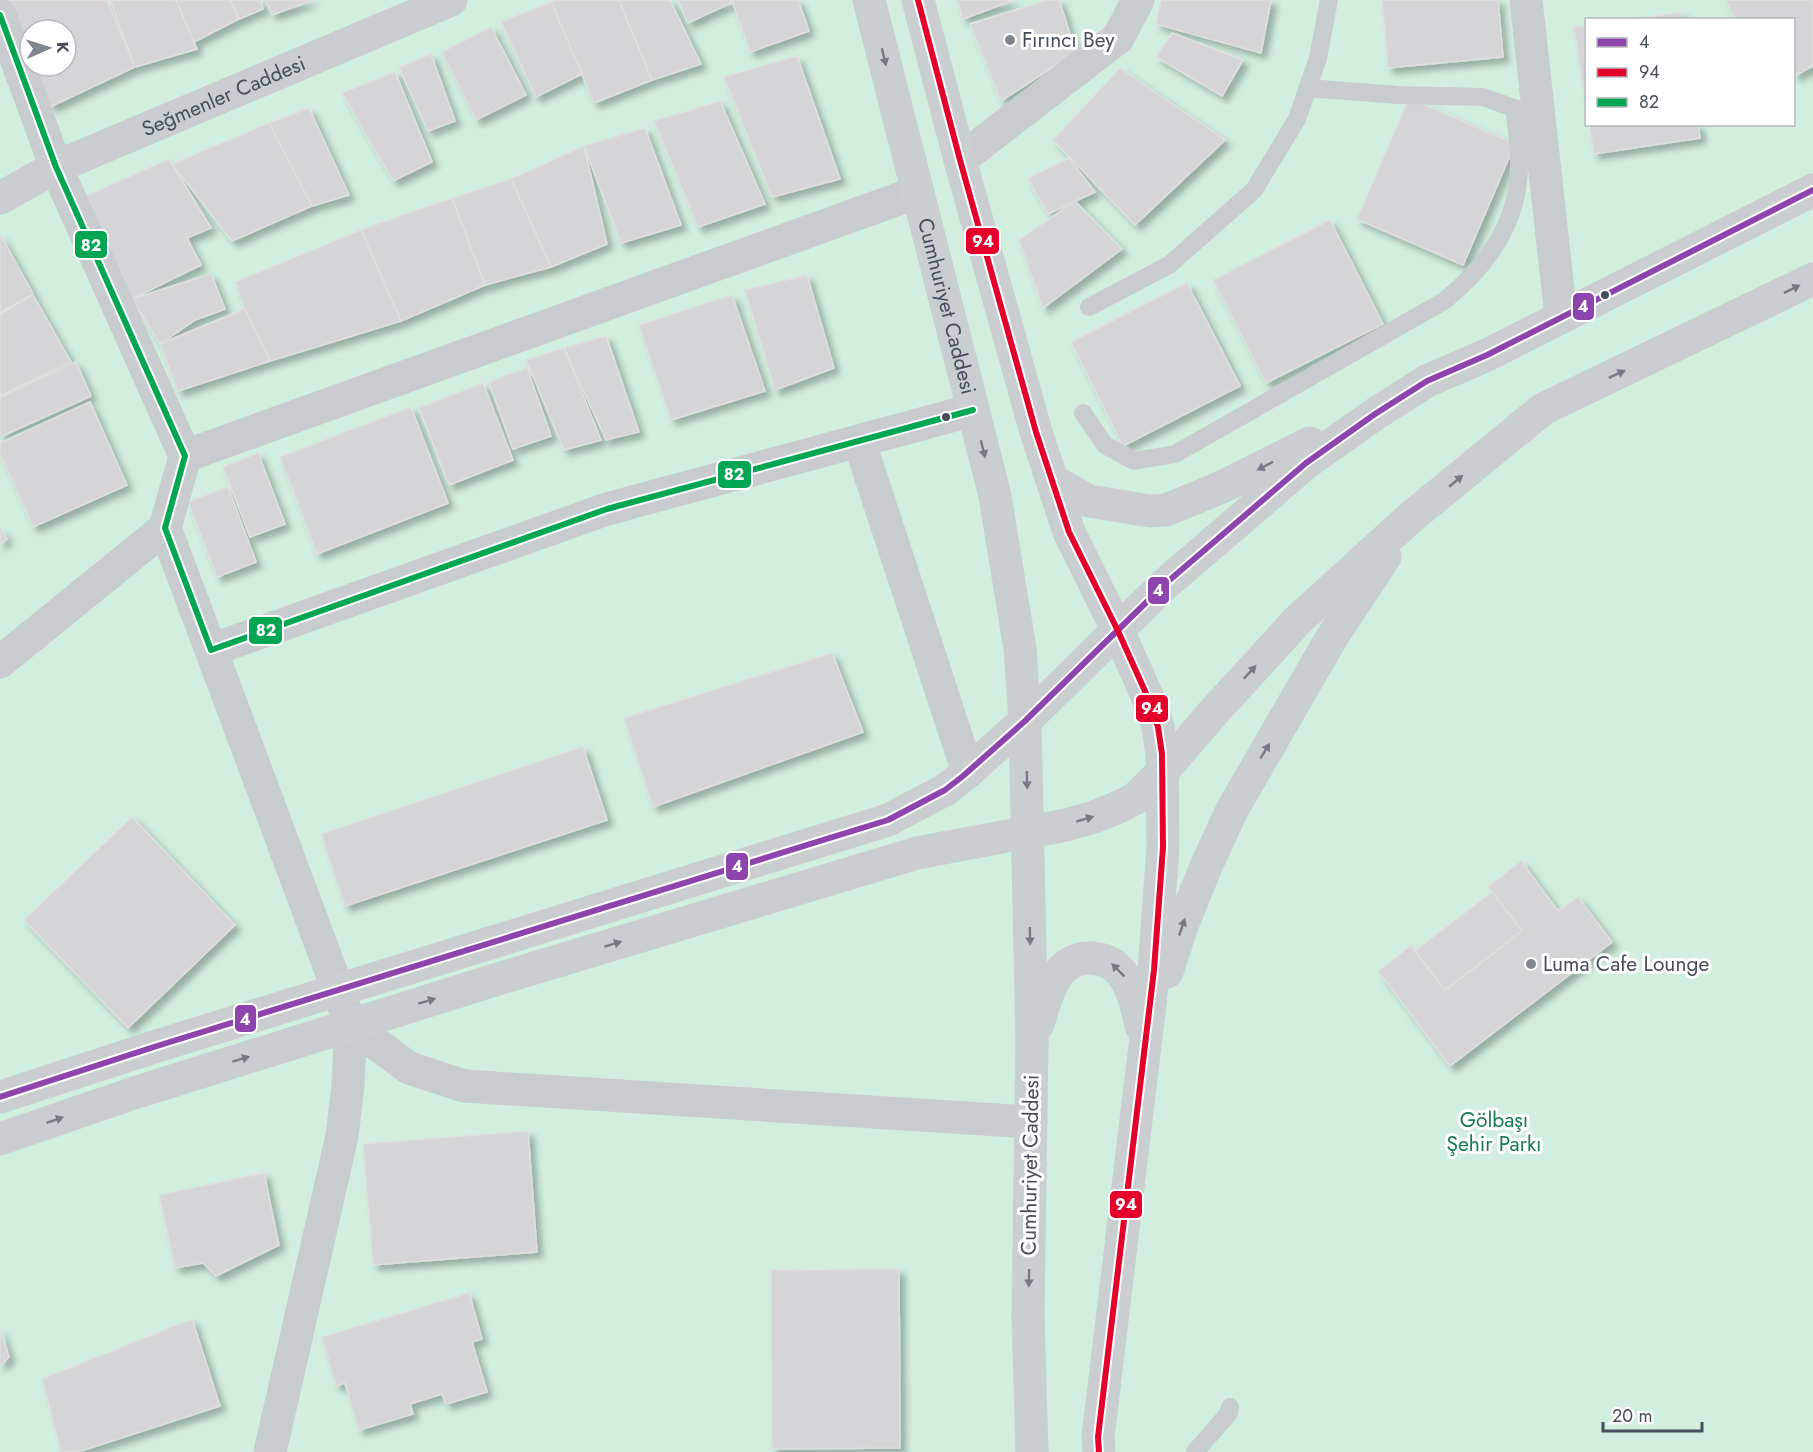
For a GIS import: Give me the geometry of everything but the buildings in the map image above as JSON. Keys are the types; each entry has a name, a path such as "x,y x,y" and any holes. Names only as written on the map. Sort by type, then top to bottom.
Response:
{"main road":[{"name":"Seğmenler Caddesi","path":"0,198 56,167 451,0"},
{"name":"Cumhuriyet Caddesi","path":"869,0 995,496 1020,651 1025,722 1032,1042 1028,1315 1032,1452"},
{"path":"918,0 1036,432 1069,532 1118,631 1158,727 1163,771 1163,847 1154,970 1098,1437 1099,1452"},
{"path":"0,1097 888,819 945,790 968,772 1025,722 1158,590 1306,463 1375,414 1427,381 1487,355 1813,189"},
{"path":"0,1139 134,1093 351,1025 917,852 1028,833 1085,819 1137,798 1297,621 1410,518 1544,409 1813,279"},
{"path":"1052,480 1089,501 1150,512 1166,510 1222,487 1375,414"},
{"path":"1145,1043 1183,923 1232,810 1332,637 1410,518"},
{"path":"1032,1042 1053,983 1059,973 1067,965 1087,958 1101,959 1111,963 1127,979 1133,992 1145,1043"}],"street":[{"path":"960,160 1118,39 1138,0"},
{"path":"1526,0 1527,113 1561,317"},
{"path":"0,15 56,167 185,456 165,528 0,662"},
{"path":"185,456 918,192"},
{"path":"211,650 607,509 973,410"},
{"path":"859,441 968,772"},
{"path":"165,528 351,1025 342,1136 270,1452"},
{"path":"351,1025 409,1068 464,1086 1031,1122"}],"lane":[{"path":"1089,307 1169,265 1254,190 1297,120 1318,58 1329,0"},
{"path":"1083,413 1105,445 1134,461 1175,454 1444,301 1479,269 1502,234 1512,208 1518,182 1519,154 1527,113 1484,97 1396,95 1308,88"},
{"path":"1195,1452 1229,1413 1230,1407"}],"green space":[{"name":"Gölbaşı Şehir Parkı","path":"0,0 1813,0 1813,1452 0,1452"}],"transit line":[{"name":"94","path":"918,0 1036,432 1069,532 1149,700 1158,727 1162,754 1163,847 1154,970 1098,1437 1099,1452"},
{"name":"82","path":"0,15 56,167 185,456 165,528 211,650 607,509 973,410"},
{"name":"4","path":"0,1097 157,1046 888,820 945,790 963,776 1025,721 1165,584 1306,463 1375,414 1427,381 1487,355 1813,190"}],"place":[{"name":"Fırıncı Bey","path":"1010,40"},
{"name":"Luma Cafe Lounge","path":"1531,964"}]}
